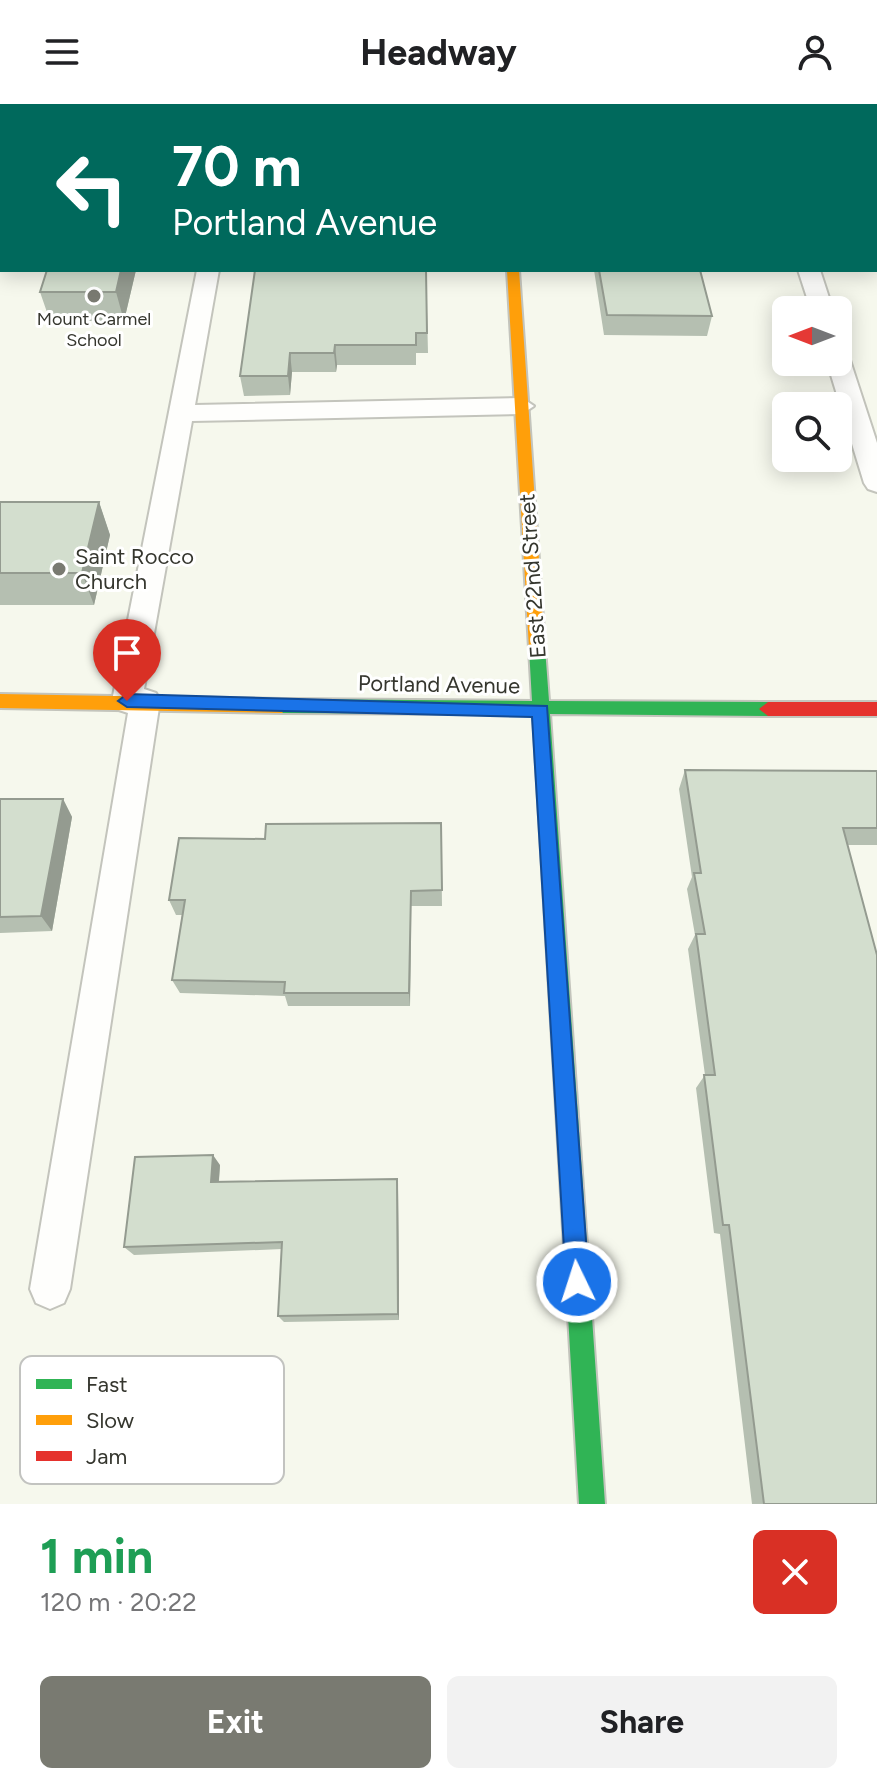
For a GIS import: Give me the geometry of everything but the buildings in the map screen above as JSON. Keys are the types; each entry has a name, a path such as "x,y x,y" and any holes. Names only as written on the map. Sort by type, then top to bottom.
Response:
{"street":[{"name":"East 22nd Street","path":"513,272 592,1504"},
{"name":"Portland Avenue","path":"0,701 541,710 877,709"}],"lane":[{"path":"50,1289 136,701 208,272"},
{"path":"810,272 817,296"},
{"path":"843,376 877,483"},
{"path":"182,413 522,406"}],"traffic: fast":[{"path":"537,648 592,1504"},
{"path":"282,706 768,709"}],"traffic: slow":[{"path":"513,272 537,648"},
{"path":"0,701 282,706"}],"traffic: jam":[{"path":"768,709 877,709"}],"place":[{"name":"Mount Carmel School","path":"94,296"},
{"name":"Saint Rocco Church","path":"59,569"}],"route":[{"path":"127,701 541,710 577,1282"}]}
